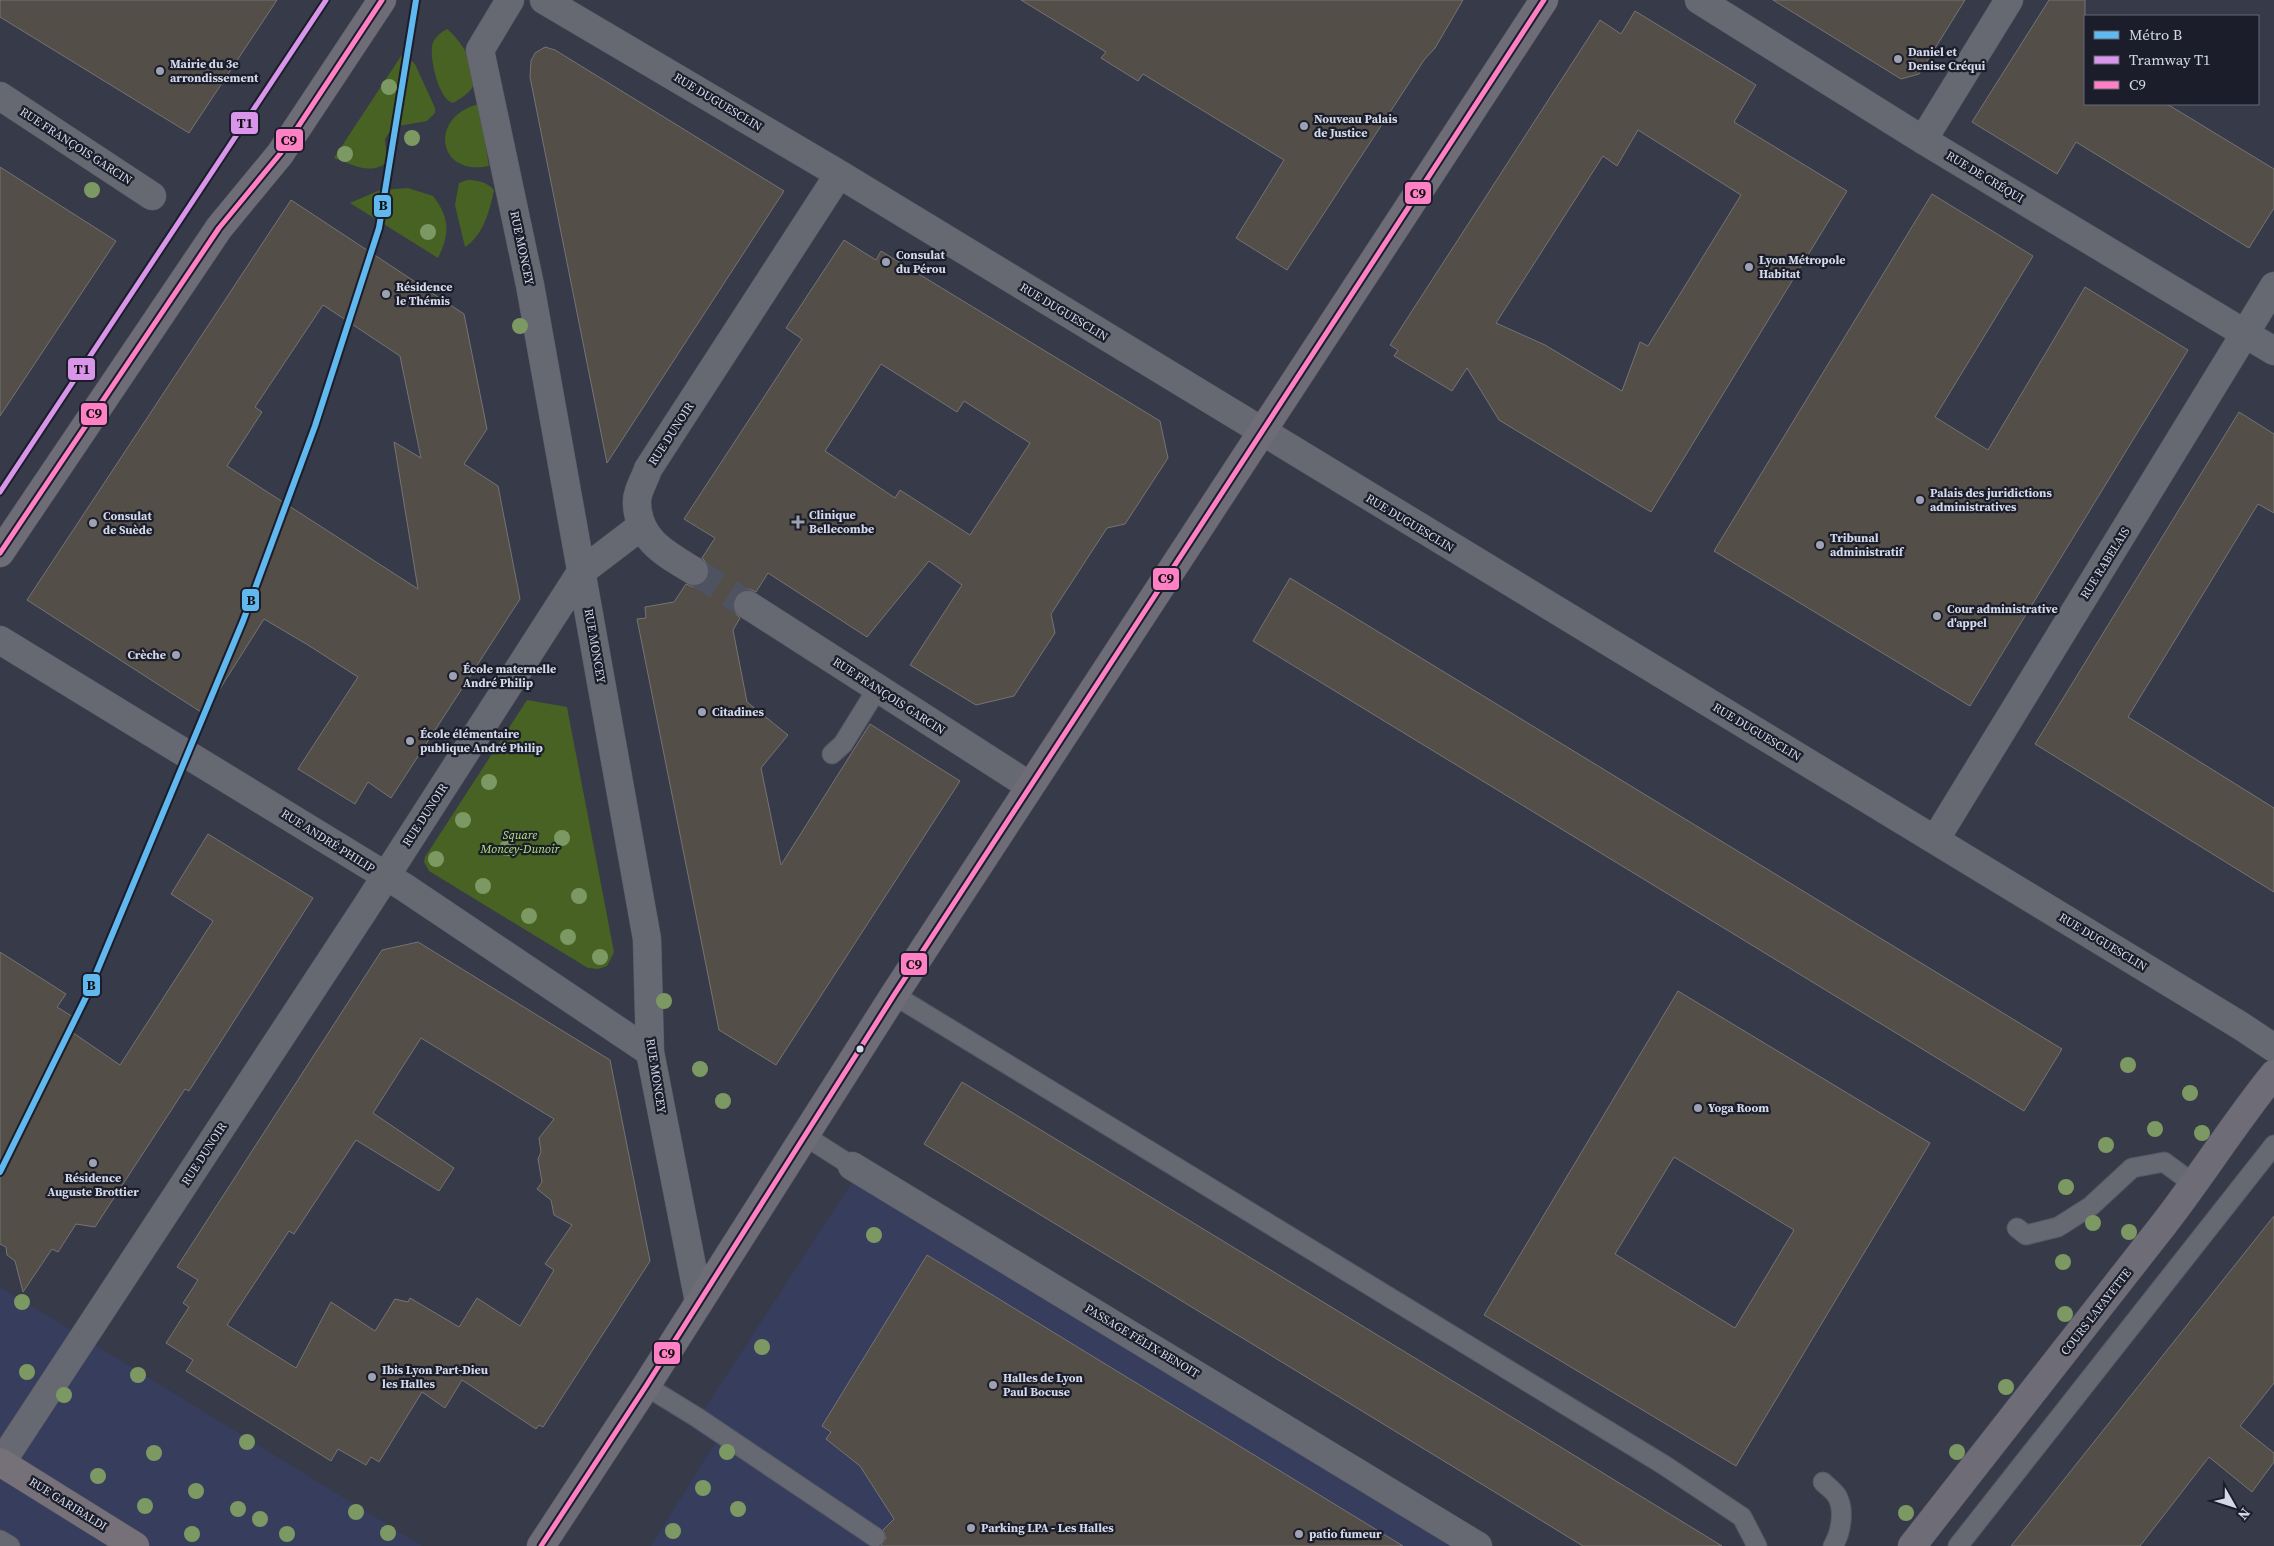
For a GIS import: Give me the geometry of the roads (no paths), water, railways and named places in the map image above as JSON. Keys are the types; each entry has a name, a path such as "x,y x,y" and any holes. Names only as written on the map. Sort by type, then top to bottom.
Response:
{"main road":[{"path":"0,553 219,228 280,154 382,0"},
{"path":"541,1546 646,1386 894,995 1544,0"},
{"name":"COURS LAFAYETTE","path":"1912,1546 2195,1185 2245,1110 2274,1074"},
{"name":"RUE GARIBALDI","path":"1,1462 135,1546"}],"street":[{"name":"RUE MONCEY","path":"510,0 480,50 530,285 647,939 650,1052 699,1302"},
{"name":"RUE DUGUESCLIN","path":"544,0 839,174 2274,1048"},
{"name":"RUE DE CRÉQUI","path":"1699,0 1923,140 2274,351"},
{"path":"1923,140 2009,0"},
{"name":"RUE FRANÇOIS GARCIN","path":"0,96 152,196"},
{"name":"RUE DUNOIR","path":"1,1462 386,876 581,572 640,527 636,502 648,470 839,174"},
{"name":"RUE RABELAIS","path":"1935,840 2274,286"},
{"path":"640,527 650,541 694,571"},
{"name":"RUE FRANÇOIS GARCIN","path":"748,605 1030,786"},
{"name":"RUE ANDRÉ PHILIP","path":"0,640 386,876 650,1052"},
{"name":"PASSAGE FÉLIX BENOIT","path":"852,1166 1478,1546"}],"lane":[{"path":"832,754 843,744 877,689"},
{"path":"894,995 1664,1465 1742,1517 1757,1546"},
{"name":"PASSAGE FÉLIX BENOIT","path":"805,1136 852,1166"},
{"path":"1958,1546 2274,1145"},
{"path":"2017,1228 2026,1235 2058,1226 2091,1206 2132,1168 2164,1162 2195,1185"},
{"path":"646,1386 698,1418 875,1538"},
{"path":"1823,1482 1836,1495 1840,1504 1841,1519 1833,1546"},
{"path":"0,1540 10,1546"}],"tunnel":[{"path":"694,571 748,605"}],"metro line":[{"name":"B","path":"0,1172 87,995 243,621 315,426 379,228 416,0"}],"tram line":[{"name":"T1","path":"0,492 326,0"}],"place":[{"name":"Daniel et Denise Créqui","path":"1898,59"},
{"name":"Mairie du 3e arrondissement","path":"160,71"},
{"name":"Nouveau Palais de Justice","path":"1304,126"},
{"name":"Consulat du Pérou","path":"886,262"},
{"name":"Lyon Métropole Habitat","path":"1749,267"},
{"name":"Résidence le Thémis","path":"386,294"},
{"name":"Palais des juridictions administratives","path":"1920,500"},
{"name":"Clinique Bellecombe","path":"798,522"},
{"name":"Consulat de Suède","path":"93,523"},
{"name":"Tribunal administratif","path":"1820,545"},
{"name":"Cour administrative d'appel","path":"1937,616"},
{"name":"Crèche","path":"176,655"},
{"name":"École maternelle André Philip","path":"453,676"},
{"name":"Citadines","path":"702,712"},
{"name":"École élémentaire publique André Philip","path":"410,741"},
{"name":"Yoga Room","path":"1698,1108"},
{"name":"Résidence Auguste Brottier","path":"93,1163"},
{"name":"Ibis Lyon Part-Dieu les Halles","path":"372,1377"},
{"name":"Halles de Lyon Paul Bocuse","path":"993,1385"},
{"name":"Parking LPA - Les Halles","path":"971,1528"},
{"name":"patio fumeur","path":"1299,1534"}],"park label":[{"name":"Square Moncey-Dunoir","path":"520,842"}]}
